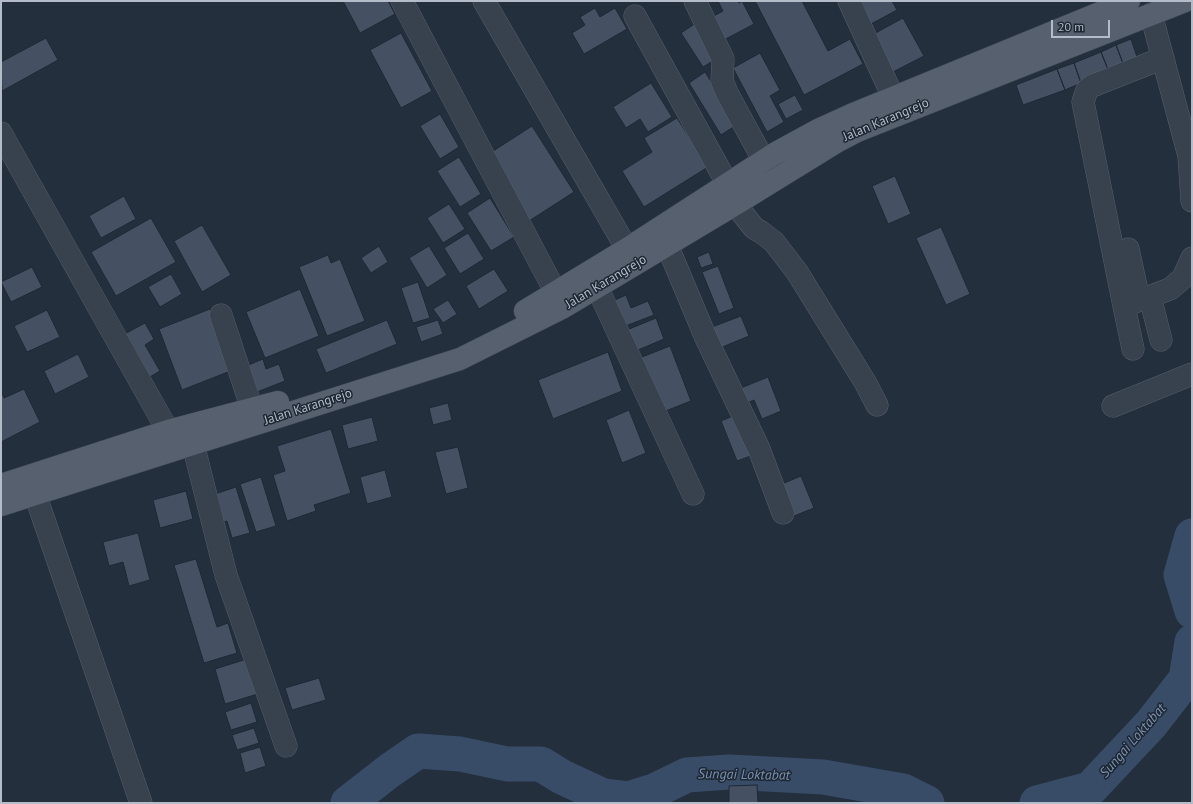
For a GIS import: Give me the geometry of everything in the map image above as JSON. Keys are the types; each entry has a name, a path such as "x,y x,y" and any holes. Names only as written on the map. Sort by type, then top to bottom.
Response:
{"main road":[{"name":"Jalan Karangrejo","path":"1,505 460,359 562,308 667,245 732,194 764,160 818,130 893,97 1129,1"},
{"name":"Jalan Karangrejo","path":"1,485 168,431 252,409 384,370 466,342 484,334 556,293 627,249 732,194 870,125 1186,1"}],"street":[{"path":"402,1 556,293"},
{"path":"484,1 627,249"},
{"path":"695,1 723,59 722,81 727,93 764,160"},
{"path":"849,1 893,97"},
{"path":"1151,14 1189,156 1192,201"},
{"path":"635,16 732,194 754,228 774,242 797,272 877,405"},
{"path":"1133,349 1138,301 1110,161 1092,86 1163,58"},
{"path":"1,133 168,431"},
{"path":"667,245 706,338 759,449 783,513"},
{"path":"1138,301 1170,288 1183,278 1192,258"},
{"path":"597,287 693,494"},
{"path":"1138,301 1160,340"},
{"path":"221,315 252,409"},
{"path":"1113,406 1192,374"},
{"path":"193,444 226,575 286,746"},
{"path":"35,494 141,803"}],"building":[{"path":"343,1 388,1 395,14 360,33"},
{"path":"718,1 738,1 739,3 742,1 754,24 722,41 710,18 723,11"},
{"path":"755,1 802,1 828,51 850,39 863,64 804,95"},
{"path":"858,1 892,1 897,10 871,24"},
{"path":"595,8 600,17 615,8 627,29 584,54 572,33 585,25 580,17"},
{"path":"903,18 924,56 891,73 872,35"},
{"path":"696,23 718,58 703,67 681,33"},
{"path":"401,33 432,91 401,108 370,50"},
{"path":"46,38 58,60 2,91 1,62"},
{"path":"1131,39 1138,60 1124,66 1116,45"},
{"path":"1116,45 1124,66 1109,72 1101,52"},
{"path":"1101,52 1109,72 1081,83 1074,63"},
{"path":"760,53 780,90 770,96 784,122 767,132 733,68"},
{"path":"1074,63 1081,83 1065,90 1057,69"},
{"path":"1057,69 1065,90 1023,105 1016,85"},
{"path":"705,72 738,124 721,135 689,83"},
{"path":"651,83 672,117 648,132 640,119 626,128 613,107"},
{"path":"795,95 803,110 786,119 778,104"},
{"path":"440,114 459,147 440,159 420,126"},
{"path":"677,118 708,167 644,207 622,171 652,152 644,138"},
{"path":"532,126 574,192 529,221 487,155"},
{"path":"459,157 481,194 460,207 437,171"},
{"path":"895,176 911,214 888,224 872,186"},
{"path":"124,196 136,219 101,238 89,216"},
{"path":"490,198 514,237 491,251 467,213"},
{"path":"449,204 465,229 443,243 427,218"},
{"path":"151,218 176,262 116,296 91,252"},
{"path":"202,225 231,275 202,292 174,241"},
{"path":"941,227 970,294 946,305 916,238"},
{"path":"468,233 484,259 460,274 444,248"},
{"path":"379,246 388,262 371,273 361,258"},
{"path":"429,246 447,275 427,288 409,258"},
{"path":"709,252 713,264 701,268 697,257"},
{"path":"328,255 331,263 340,259 365,321 327,336 299,267"},
{"path":"718,266 734,308 719,314 702,272"},
{"path":"32,267 42,287 11,302 1,282"},
{"path":"494,269 508,291 479,309 466,286"},
{"path":"171,274 182,294 160,307 148,287"},
{"path":"418,282 430,318 413,323 401,288"},
{"path":"300,289 319,336 265,358 246,312"},
{"path":"626,295 631,308 648,301 654,315 618,329 608,303"},
{"path":"448,300 457,314 443,323 433,309"},
{"path":"210,309 233,370 182,390 159,329"},
{"path":"47,310 60,337 27,352 14,326"},
{"path":"741,316 749,336 720,348 712,327"},
{"path":"656,318 664,339 631,353 622,332"},
{"path":"387,320 397,344 326,373 316,349"},
{"path":"438,320 443,334 421,342 416,327"},
{"path":"145,323 154,339 145,345 160,371 143,381 119,337"},
{"path":"670,346 691,401 658,414 637,359"},
{"path":"608,352 622,391 553,419 538,380"},
{"path":"78,354 89,377 55,394 44,371"},
{"path":"263,359 266,369 279,364 285,381 257,392 246,366"},
{"path":"768,377 781,411 762,419 754,400 742,405 736,390"},
{"path":"24,389 40,422 1,442 1,391 4,398"},
{"path":"448,403 452,420 433,425 429,408"},
{"path":"629,410 646,453 622,463 606,420"},
{"path":"740,413 756,454 737,461 721,421"},
{"path":"372,417 378,441 348,449 342,425"},
{"path":"331,429 351,493 314,505 316,511 287,521 273,475 285,471 277,446"},
{"path":"458,447 468,488 446,494 435,452"},
{"path":"385,470 392,497 367,504 360,477"},
{"path":"801,476 814,508 789,518 777,486"},
{"path":"261,477 276,526 256,532 240,484"},
{"path":"236,487 250,533 232,538 227,521 220,523 212,495"},
{"path":"186,491 193,519 160,528 153,500"},
{"path":"138,533 150,580 129,586 123,562 109,566 103,542"},
{"path":"196,559 217,627 228,623 237,653 204,663 174,565"},
{"path":"250,658 261,693 225,704 215,669"},
{"path":"319,678 326,700 292,710 285,688"},
{"path":"251,703 257,722 231,730 225,712"},
{"path":"254,728 259,743 237,750 232,735"},
{"path":"260,747 266,766 245,773 240,753"},
{"path":"757,785 758,803 729,803 729,786"}],"waterway":[{"name":"Sungai Loktabat","path":"1192,536 1181,575 1192,611"},
{"name":"Sungai Loktabat","path":"1037,803 1090,789 1151,724 1186,679 1192,642"},
{"name":"Sungai Loktabat","path":"348,803 389,771 418,751 460,754 507,764 541,764 562,777 603,796 628,799 654,791 687,775 729,772 823,777 903,791 927,803"}]}
